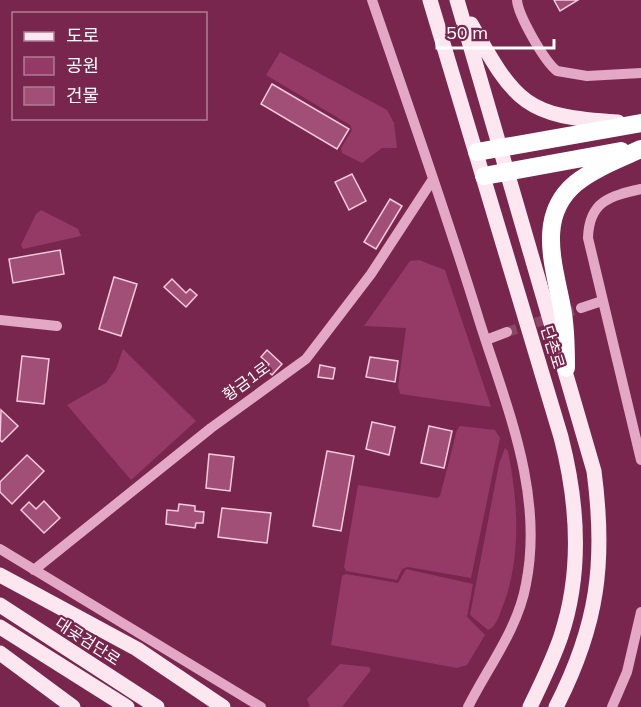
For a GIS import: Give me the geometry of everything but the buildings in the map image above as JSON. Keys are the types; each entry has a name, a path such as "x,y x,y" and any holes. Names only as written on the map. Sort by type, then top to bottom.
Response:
{"highway":[{"path":"477,152 640,123"},
{"path":"484,176 641,148"},
{"path":"566,368 566,331 550,242 554,212 567,191 580,180 641,148"}],"main road":[{"name":"단촌로","path":"430,0 561,437 574,492 576,555 570,606 552,660 530,707"},
{"path":"458,0 507,84 534,107 571,120 640,123"},
{"path":"458,0 508,171"},
{"name":"단촌로","path":"508,171 594,471 600,510 600,547 591,624 574,671 556,707"},
{"path":"0,575 126,635 223,707"},
{"name":"대곶검단로","path":"0,605 157,707"},
{"name":"대곶검단로","path":"0,627 128,707"},
{"path":"0,653 73,707"}],"lane":[{"path":"372,0 486,340 526,480 530,515 526,584 518,612 468,707"},
{"path":"516,0 542,52 556,71 587,76 641,73"},
{"name":"황금1로","path":"34,570 205,433 306,359 371,274 433,179"},
{"path":"641,189 609,198 591,214 588,237 641,460"},
{"path":"581,308 602,301"},
{"path":"0,320 57,326"},
{"path":"486,340 507,332"},
{"path":"0,549 34,570 126,635 261,707"},
{"path":"612,707 627,672 641,612"}],"green space":[{"path":"280,52 387,110 394,123 397,148 382,148 362,163 342,153 341,148 352,130 350,125 266,75"},
{"path":"41,210 78,229 81,236 23,249 21,245 36,214"},
{"path":"419,260 445,270 491,407 400,394 398,386 406,328 364,326 410,261"},
{"path":"123,349 196,421 131,480 67,405 106,383 116,369"},
{"path":"460,426 495,430 500,438 471,578 408,567 402,569 397,580 346,571 344,567 358,485 437,498 440,496"},
{"path":"505,448 508,451 516,510 515,550 513,570 502,608 495,624 488,630 470,615 499,464"},
{"path":"406,569 473,584 467,617 485,635 467,665 457,668 331,645 342,576 346,574 398,583"},
{"path":"340,664 369,667 371,670 342,707 310,707 307,699"}],"tunnel":[{"path":"507,332 581,308"}]}
